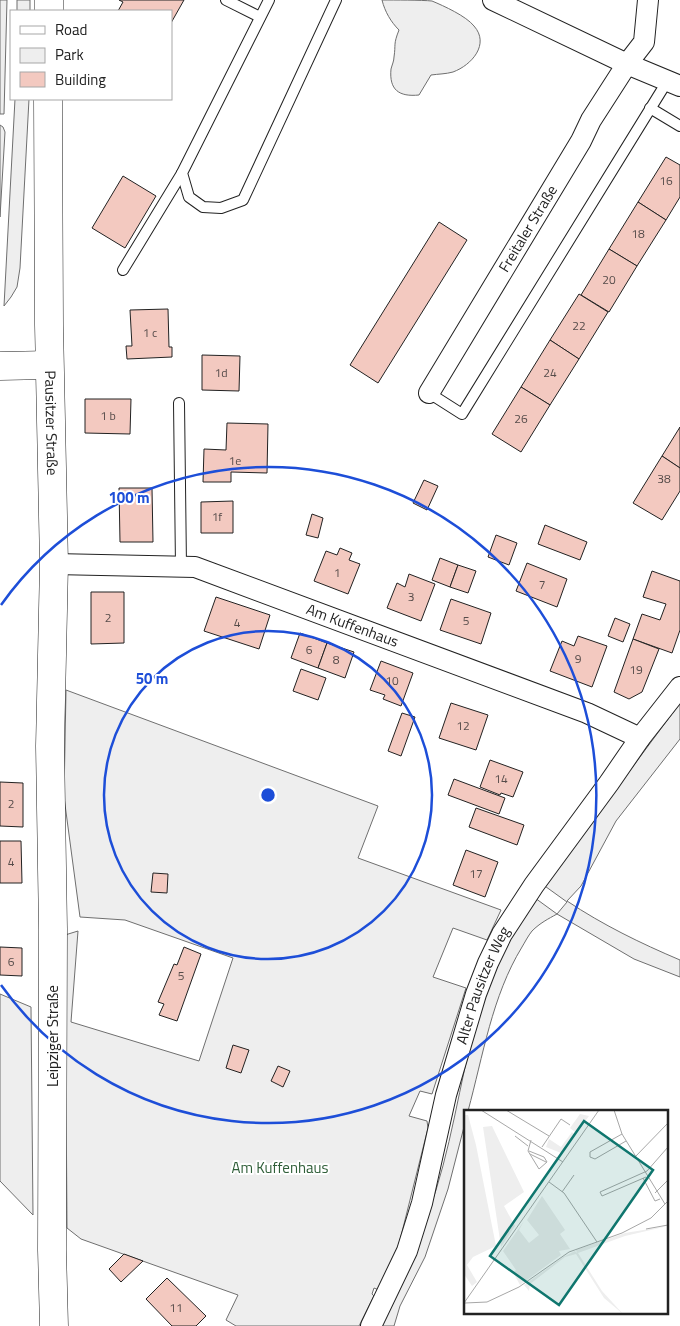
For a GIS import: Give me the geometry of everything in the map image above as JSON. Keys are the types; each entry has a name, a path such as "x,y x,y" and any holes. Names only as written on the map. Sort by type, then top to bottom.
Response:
{"street":[{"name":"Freitaler Straße","path":"429,393 581,141 591,120 627,64 644,42 648,0"},
{"path":"499,1 627,64 674,83"},
{"name":"Pausitzer Straße","path":"48,100 49,365 54,564 50,746"},
{"path":"0,366 49,365"},
{"name":"Am Kuffenhaus","path":"54,564 195,567 587,713 640,738"},
{"name":"Alter Pausitzer Weg","path":"371,1326 407,1251 422,1203 446,1095 476,994 502,934 640,738 680,687"},
{"name":"Leipziger Straße","path":"50,746 53,929 52,1250 54,1326"}],"lane":[{"path":"226,0 260,16"},
{"path":"123,270 182,173 269,0"},
{"path":"182,173 189,197 203,207 221,208 243,200 336,0"},
{"path":"429,393 462,414 650,108 674,83"},
{"path":"650,108 680,126"},
{"path":"180,403 181,566"}],"green space":[{"path":"0,0 7,0 4,114 0,114"},
{"path":"17,0 30,0 30,10 17,10"},
{"path":"382,0 432,1 454,12 470,22 478,33 480,40 477,53 460,69 450,73 431,75 419,95 406,95 397,91 392,82 391,69 395,42 399,30 393,24"},
{"path":"15,100 29,100 20,268 17,287 4,306"},
{"path":"0,125 5,132 0,217"},
{"name":"Am Kuffenhaus","path":"66,690 378,806 358,858 501,910 487,940 453,928 433,977 466,988 432,1094 420,1091 409,1116 427,1121 428,1128 399,1244 379,1290 374,1288 372,1294 374,1296 359,1326 236,1326 226,1320 238,1295 81,1239 67,1228 65,935 78,931 71,1022 199,1061 233,958 125,920 80,917 64,797"},
{"path":"680,703 680,739 616,821 581,886 567,901 622,933 680,960 680,977 634,959 557,914 567,902 542,884 608,800"},
{"path":"535,898 557,914 541,923 531,933 503,986 489,1027 468,1110 464,1110 464,1127 448,1189 425,1257 400,1306 394,1326 380,1326 417,1242 436,1190 449,1142 470,1043 484,995 494,969"},
{"path":"0,994 31,1007 33,1215 0,1181"}],"building":[{"path":"119,0 184,0 172,21 172,10 119,10 123,2"},
{"path":"666,157 680,165 680,197 666,220 638,202"},
{"path":"123,176 156,196 125,248 92,228"},
{"path":"638,202 666,220 637,266 609,249"},
{"path":"439,222 467,240 378,383 350,365"},
{"path":"609,249 637,266 609,312 581,295"},
{"path":"579,294 608,312 579,359 550,340"},
{"path":"168,309 169,347 172,347 172,357 127,359 126,346 132,346 130,310"},
{"path":"550,340 579,359 550,405 521,387"},
{"path":"202,355 240,356 239,391 202,390"},
{"path":"521,387 550,405 521,452 492,434"},
{"path":"85,399 131,399 130,434 85,433"},
{"path":"227,423 268,424 267,473 231,472 231,482 203,482 204,449 226,450"},
{"path":"680,427 680,468 662,456"},
{"path":"662,456 680,468 680,491 662,520 633,503"},
{"path":"424,480 438,486 427,510 413,503"},
{"path":"119,488 152,488 153,542 120,542"},
{"path":"233,501 233,533 201,533 201,502"},
{"path":"312,514 323,518 318,538 306,535"},
{"path":"545,525 587,542 580,560 538,544"},
{"path":"496,535 517,543 509,565 488,557"},
{"path":"340,548 352,553 349,560 360,564 348,594 314,581 326,551 337,555"},
{"path":"440,558 458,565 450,587 432,580"},
{"path":"527,563 567,579 557,607 516,591"},
{"path":"458,565 476,571 468,593 450,587"},
{"path":"652,571 680,581 680,630 672,653 633,639 642,614 660,620 666,604 643,597"},
{"path":"409,574 435,584 421,621 387,608 397,583 405,587"},
{"path":"91,592 124,592 124,643 91,644"},
{"path":"216,597 270,615 259,649 204,631"},
{"path":"451,599 491,613 481,644 440,630"},
{"path":"615,618 630,624 623,642 608,636"},
{"path":"300,633 327,643 318,668 291,658"},
{"path":"578,636 607,646 592,687 550,671 562,641 574,646"},
{"path":"633,639 659,649 642,692 629,699 614,692"},
{"path":"327,643 354,652 345,678 318,668"},
{"path":"381,661 413,673 401,706 383,699 385,695 370,690"},
{"path":"301,669 326,678 318,700 293,691"},
{"path":"451,703 488,715 476,750 439,738"},
{"path":"402,713 415,717 401,756 388,751"},
{"path":"490,760 523,772 513,797 501,793 500,795 480,787"},
{"path":"454,779 505,798 499,814 448,795"},
{"path":"0,782 23,783 23,827 0,826"},
{"path":"476,808 524,825 517,845 469,827"},
{"path":"0,841 21,841 22,883 0,883"},
{"path":"466,850 498,862 485,897 453,885"},
{"path":"153,873 168,874 167,893 151,892"},
{"path":"0,947 22,948 22,976 0,975"},
{"path":"184,947 201,954 177,1021 159,1015 164,1004 158,1002 174,964 177,965"},
{"path":"233,1045 249,1050 241,1073 226,1068"},
{"path":"278,1066 290,1071 283,1087 271,1081"},
{"path":"124,1254 143,1261 121,1282 109,1269"},
{"path":"167,1278 206,1316 196,1326 172,1326 146,1299"}]}
